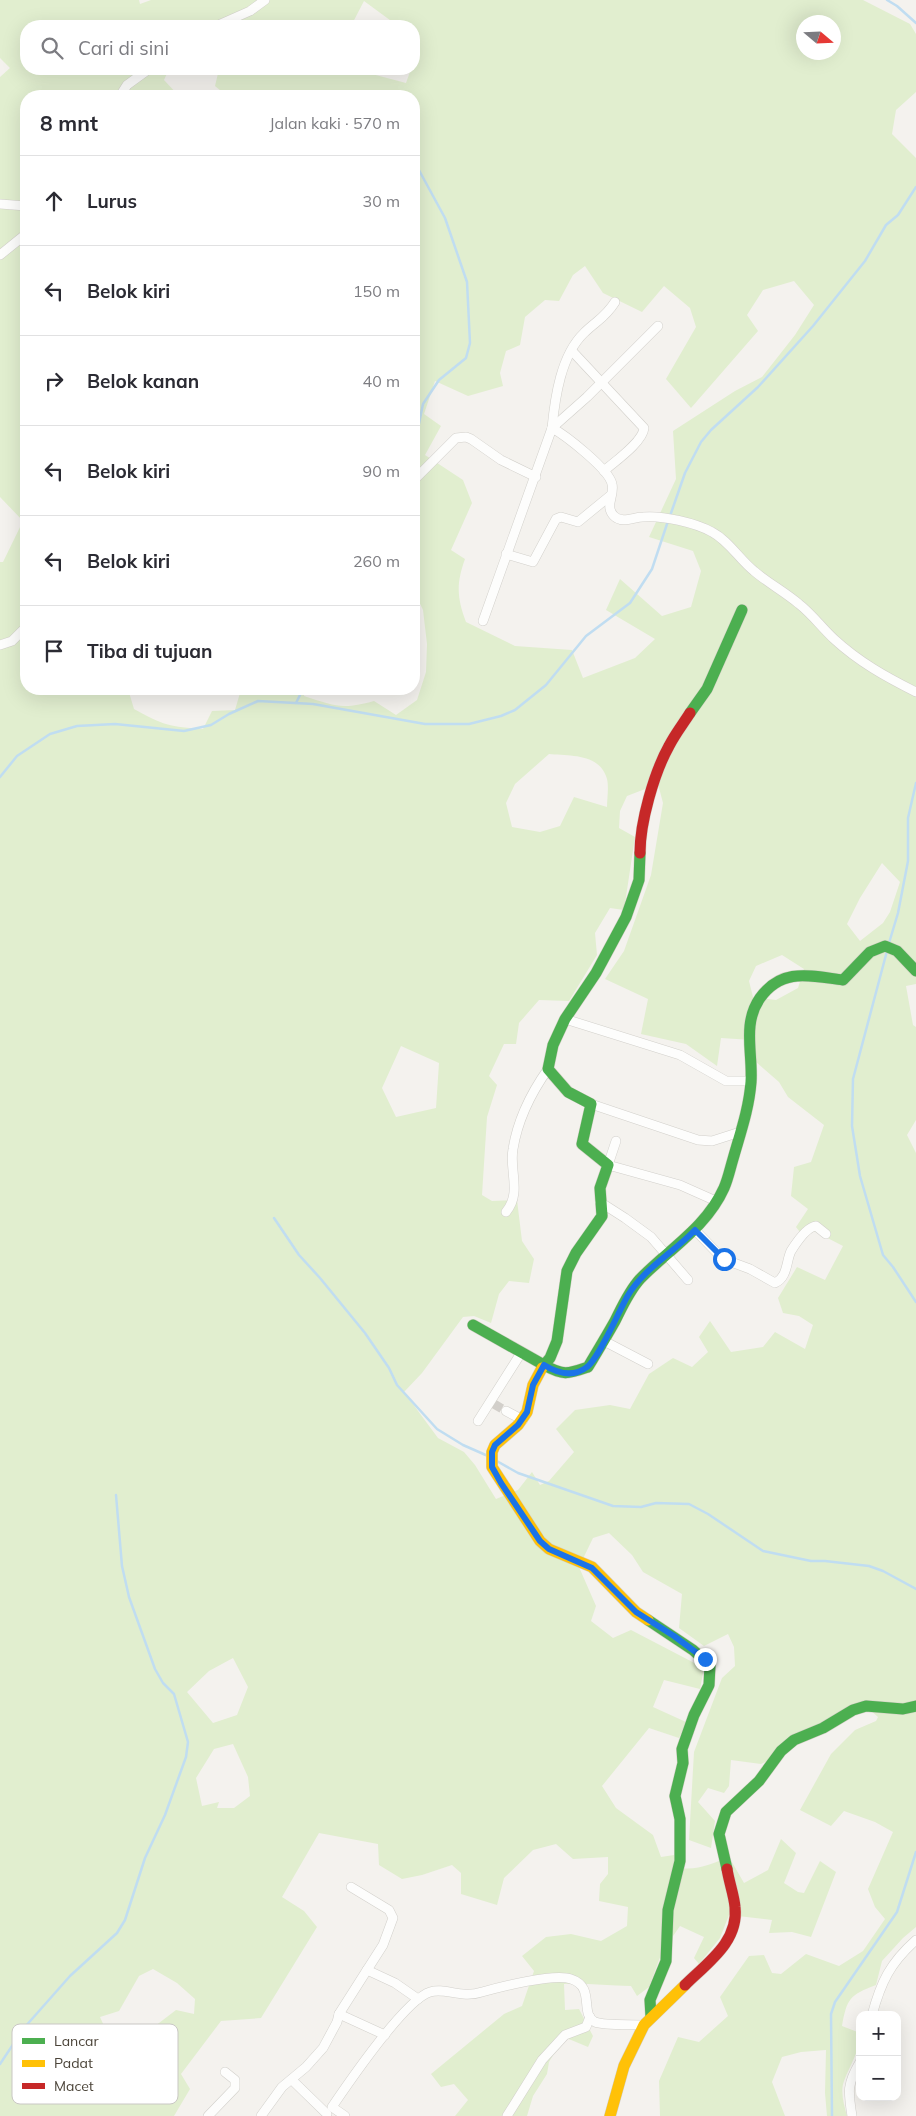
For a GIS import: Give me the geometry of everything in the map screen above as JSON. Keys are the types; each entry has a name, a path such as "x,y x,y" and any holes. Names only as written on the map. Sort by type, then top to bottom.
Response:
{"street":[{"path":"230,20 250,11 265,0"},
{"path":"124,90 127,85 141,75"},
{"path":"0,204 20,206"},
{"path":"0,255 20,239"},
{"path":"483,621 552,428 558,391 572,351 584,333 597,324 614,302"},
{"path":"552,428 587,398 600,382 658,326"},
{"path":"572,351 644,430 636,442 604,472"},
{"path":"552,428 589,456 612,482 610,511 619,519 669,518 712,532 738,553 752,569 801,605 825,631 851,654 864,664 916,692"},
{"path":"420,474 456,438 462,437 471,439 501,460 536,476"},
{"path":"506,554 533,562 556,519 561,517 578,522 611,495"},
{"path":"506,1212 511,1206 513,1198 515,1177 512,1169 512,1151 519,1122 527,1101 548,1069 553,1045 565,1019 596,973 626,917 639,880 640,834 658,772 669,744 707,689 742,610"},
{"path":"0,645 12,641 20,633"},
{"path":"473,1325 521,1353 562,1373 579,1371 588,1367 639,1280 695,1230 724,1188 746,1112 751,1081 751,1059 748,1040 750,1021 760,998 776,982 789,976 805,975 843,980 878,946 890,946 916,971"},
{"path":"565,1019 680,1055 726,1081 751,1081"},
{"path":"548,1069 568,1092 591,1104 698,1140 712,1141 740,1132"},
{"path":"591,1104 582,1144 608,1166 680,1185 716,1201"},
{"path":"616,1141 600,1188 602,1210 600,1220 576,1253 567,1271 557,1341 550,1358 533,1385 527,1412 523,1420 495,1445 492,1452 492,1467 544,1545 557,1554 592,1568 636,1612 693,1650 710,1665 711,1676 709,1685 694,1715 682,1749 683,1763 675,1796 680,1820 680,1861 668,1910 666,1961 650,2000 648,2021"},
{"path":"600,1202 637,1226 688,1280"},
{"path":"695,1230 724,1259 750,1269 775,1282 780,1280 785,1272 791,1252 808,1230 816,1226 826,1234"},
{"path":"604,1341 648,1364"},
{"path":"478,1421 492,1403 521,1353"},
{"path":"506,1411 523,1420"},
{"path":"610,2116 624,2066 648,2021 722,1948 731,1936 735,1921 735,1907 719,1834 726,1812 759,1782 781,1751 794,1740 823,1728 853,1710 866,1706 903,1709 916,1706"},
{"path":"261,2116 282,2087 292,2080 323,2048 337,2022 339,2014 382,1945 393,1918 389,1910 350,1887"},
{"path":"873,2011 887,1971 902,1952 916,1940"},
{"path":"367,1970 396,1983 418,1999"},
{"path":"328,2112 385,2035 418,1999 434,1991 472,1995 510,1984 568,1978 574,1980 583,1987 590,2017 586,2027 565,2035 542,2060 507,2116"},
{"path":"339,2014 385,2035"},
{"path":"590,2017 599,2023 648,2021"},
{"path":"852,2116 848,2090 850,2079 856,2069"},
{"path":"208,2116 235,2088 235,2080 225,2072"},
{"path":"292,2080 328,2112 345,2116"}],"green space":[{"path":"0,0 139,0 140,4 151,0 863,0 910,24 916,34 916,92 896,110 892,134 916,158 916,984 906,986 913,1025 916,1027 916,1120 907,1135 916,1153 916,1927 882,1961 876,1985 855,1995 848,2003 842,2026 856,2031 856,2054 846,2075 842,2090 847,2116 827,2116 825,2093 826,2050 801,2052 782,2057 772,2082 785,2116 660,2116 659,2081 678,2037 699,2042 728,2016 720,1997 749,1956 764,1955 772,1973 781,1974 806,1954 839,1966 863,1951 885,1919 875,1907 868,1889 893,1832 875,1822 844,1811 831,1826 800,1810 831,1754 855,1730 876,1721 878,1717 869,1709 823,1724 770,1760 761,1764 731,1760 729,1786 724,1793 708,1788 698,1802 715,1821 711,1848 689,1840 694,1752 722,1678 735,1666 734,1647 728,1634 704,1646 679,1628 682,1594 643,1572 632,1555 609,1533 593,1538 579,1567 596,1606 591,1621 613,1638 631,1630 704,1668 700,1689 664,1680 653,1707 686,1722 679,1738 649,1728 602,1786 616,1808 653,1835 661,1857 674,1855 676,1867 696,1868 710,1865 729,1857 744,1883 768,1870 781,1839 796,1853 784,1883 798,1892 804,1893 820,1861 836,1872 811,1937 792,1932 769,1933 772,1920 729,1915 720,1938 699,1964 694,1958 704,1937 680,1926 662,1952 649,1987 637,1996 631,1986 564,1984 565,2010 579,2009 593,2036 588,2047 564,2037 549,2062 547,2074 533,2096 527,2116 455,2116 468,2100 454,2084 441,2087 431,2074 504,2014 522,2006 534,1971 522,1956 546,1937 571,1934 601,1941 627,1926 628,1907 599,1901 600,1884 608,1874 608,1857 573,1859 556,1844 533,1850 504,1878 497,1905 461,1894 461,1873 452,1865 422,1875 402,1879 379,1865 378,1844 319,1833 282,1897 304,1911 317,1927 261,2018 221,2021 181,2074 190,2089 174,2116 0,2116 0,562 3,562 20,527 20,695 130,695 134,709 167,724 203,729 212,711 235,710 239,695 304,695 339,706 374,701 396,715 417,700 420,695 426,672 427,644 423,610 420,604 420,90 220,90 215,86 218,75 376,75 406,83 409,75 420,75 420,20 390,20 364,1 354,20 20,20 20,75 166,75 164,80 173,90 20,90 20,518 0,497 0,77 10,68 0,58","holes":["585,266 603,293 642,312 664,286 690,308 696,327 666,379 691,408 758,331 747,315 763,290 794,281 814,305 795,335 762,377 735,391 673,431 676,479 649,537 693,551 701,571 691,607 662,616 620,579 606,610 655,639 635,658 583,678 572,650 515,646 466,622 459,598 460,576 465,559 451,550 472,503 463,480 425,455 441,426 424,414 435,381 468,396 503,386 500,373 506,351 520,345 525,317 545,300 559,301 573,275","549,754 583,757 598,764 607,779 607,807 574,797 560,826 540,832 512,827 506,803 515,784","658,784 663,803 651,875 624,951 605,979 648,999 641,1034 686,1044 717,1066 721,1038 752,1040 755,1061 779,1082 788,1097 824,1125 811,1162 794,1167 791,1196 808,1209 796,1227 803,1236 810,1229 843,1246 825,1280 797,1267 778,1298 783,1313 799,1316 813,1325 805,1349 775,1332 763,1347 731,1352 710,1321 699,1337 708,1352 692,1367 673,1358 649,1374 630,1409 610,1405 575,1410 556,1429 574,1452 549,1481 540,1485 532,1472 518,1490 496,1499 475,1465 464,1452 438,1438 404,1392 422,1373 463,1317 474,1316 491,1323 499,1294 509,1281 529,1283 534,1259 522,1241 517,1200 492,1201 482,1195 487,1117 497,1085 489,1076 504,1044 516,1044 519,1023 539,1000 569,1001 597,955 595,933 610,908 624,910 635,837 619,828 620,811 627,796","882,863 900,882 890,912 883,923 860,941 847,924 860,898","782,955 804,969 798,988 776,1000 753,997 749,981 756,966","401,1046 439,1063 436,1108 396,1117 382,1088","233,1658 248,1687 237,1715 213,1723 187,1692 209,1671","233,1744 248,1777 250,1796 234,1808 217,1808 219,1802 202,1806 196,1778 214,1749"]}],"waterway":[{"path":"887,0 897,6 916,23"},
{"path":"420,172 445,218 467,282 470,343 466,358 439,380 423,404 420,419"},
{"path":"670,516 685,473 701,442 711,430 758,387 813,326 865,261 886,225 898,215 916,187"},
{"path":"0,777 17,756 50,734 77,726 115,724 184,731 211,725 229,714 258,701 313,704 425,724 469,724 501,716 515,710 546,685 586,636 630,603 652,569 668,521"},
{"path":"296,703 300,695"},
{"path":"889,943 898,913 908,861 908,818 916,783"},
{"path":"887,951 853,1079 852,1126 860,1176 883,1255 916,1302"},
{"path":"274,1218 299,1255 365,1333 389,1368 397,1385 437,1429 463,1445 488,1456"},
{"path":"495,1460 518,1473 613,1506 641,1507 656,1503 689,1504 708,1514 763,1551 811,1561 869,1566 883,1571 916,1589"},
{"path":"28,2024 70,1976 117,1933 125,1920 145,1858 165,1815 186,1757 188,1742 174,1694 163,1683 155,1669 129,1597 122,1566 116,1495"},
{"path":"832,2116 831,2014 835,2002 897,1912 916,1852"},
{"path":"0,2064 12,2046"}],"tunnel":[{"path":"494,1404 506,1411"}],"traffic: fast":[{"path":"690,713 707,689 742,610"},
{"path":"473,1325 544,1365 550,1358 557,1341 567,1271 576,1253 602,1216 600,1188 608,1165 582,1144 591,1104 568,1092 548,1069 553,1045 565,1019 596,973 626,917 639,880 640,853"},
{"path":"542,1368 544,1365 556,1371 566,1373 588,1367 636,1284 697,1226 716,1202 728,1178 748,1102 751,1082 751,1018 760,998 769,988 787,978 798,976 843,980 870,952 885,946 897,951 916,971"},
{"path":"648,1620 693,1650 710,1665 709,1685 694,1715 682,1749 683,1763 675,1796 680,1819 680,1861 668,1910 666,1961 650,2000 651,2017"},
{"path":"727,1869 719,1834 726,1812 759,1781 781,1751 794,1740 823,1728 853,1710 866,1706 903,1709 916,1706"}],"traffic: slow":[{"path":"542,1368 533,1385 527,1412 518,1425 495,1445 492,1452 492,1467 540,1541 549,1549 592,1567 636,1612 648,1620"},
{"path":"610,2116 624,2066 644,2025 685,1985"}],"traffic: jam":[{"path":"640,853 645,813 658,770 671,742 690,713"},
{"path":"685,1985 720,1951 732,1931 735,1907 727,1869"}],"route":[{"path":"705,1659 674,1636 647,1621 620,1598 592,1568 557,1554 540,1541 492,1467 492,1452 501,1438 523,1420 527,1412 533,1385 544,1365 552,1370 568,1374 588,1367 639,1280 695,1230 715,1253 724,1259"}]}
